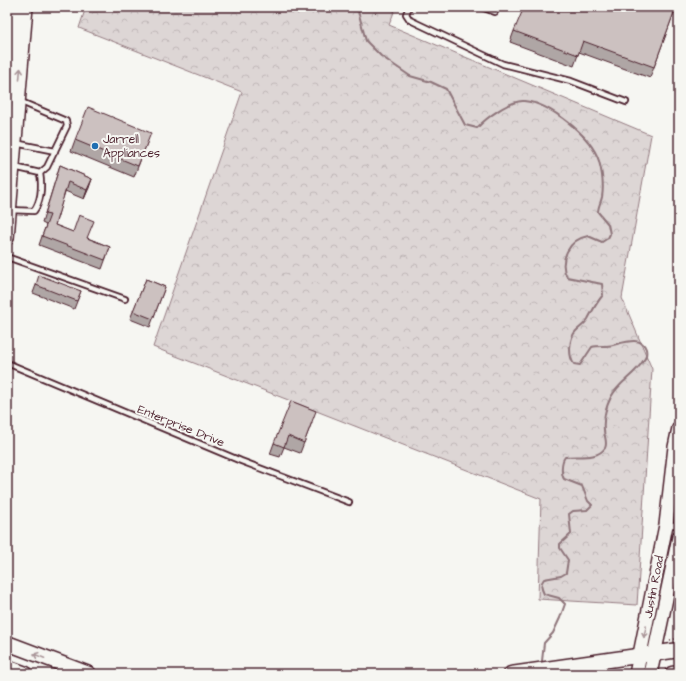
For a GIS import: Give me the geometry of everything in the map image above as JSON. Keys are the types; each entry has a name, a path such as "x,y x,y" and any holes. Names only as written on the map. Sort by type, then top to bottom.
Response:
{"highway":[{"path":"7,80 14,7"}],"main road":[{"path":"7,643 88,674"},
{"path":"511,674 679,650"},
{"path":"8,667 26,674"},
{"path":"672,674 679,673"}],"street":[{"path":"7,238 26,7"},
{"name":"Justin Road","path":"636,674 673,525 675,448 679,428"},
{"name":"Justin Road","path":"650,674 679,537"}],"lane":[{"path":"409,7 406,14 410,20 503,64 571,81 626,102"},
{"path":"481,7 494,12"},
{"path":"18,100 66,121 67,126 55,151 47,167 40,174"},
{"path":"14,143 55,151"},
{"path":"12,166 40,174"},
{"path":"9,210 34,211 37,207 42,185 40,174"},
{"path":"7,257 125,299"},
{"name":"Enterprise Drive","path":"7,363 220,452 349,502"}],"green space":[{"path":"86,7 396,7 389,25 651,135 622,298 652,369 637,605 538,599 541,499 153,347 242,92 79,28"}],"building":[{"path":"524,7 676,7 654,67 583,41 578,55 514,31"},
{"path":"88,107 151,133 138,166 75,140"},
{"path":"60,165 92,179 87,190 68,182 55,225 73,232 79,215 94,221 87,238 110,247 105,260 42,236 50,215 45,214"},
{"path":"39,275 81,291 77,301 36,285"},
{"path":"146,279 165,287 153,319 133,311"},
{"path":"291,401 316,411 304,443 288,436 284,447 274,443"}],"waterway":[{"path":"357,7 366,41 381,56 410,76 431,82 446,89 465,125 477,128 486,119 505,106 518,101 534,103 557,114 568,122 588,141 595,151 599,161 603,188 598,212 608,224 610,234 608,238 602,242 588,236 575,241 567,252 564,264 567,277 602,284 603,295 596,304 587,321 576,331 572,338 570,347 572,361 574,364 580,365 592,347 610,346 631,341 640,342 644,345 646,354 645,359 640,366 618,387 609,401 604,422 605,448 601,452 592,456 565,457 563,462 562,471 564,479 582,486 588,501 592,505 587,510 573,511 569,514 571,534 560,544 560,548 568,560 566,573 561,576 544,579 541,584 544,594 559,598 565,604 553,633 544,643 542,661"}],"place":[{"name":"Jarrell Appliances","path":"95,146"}]}
